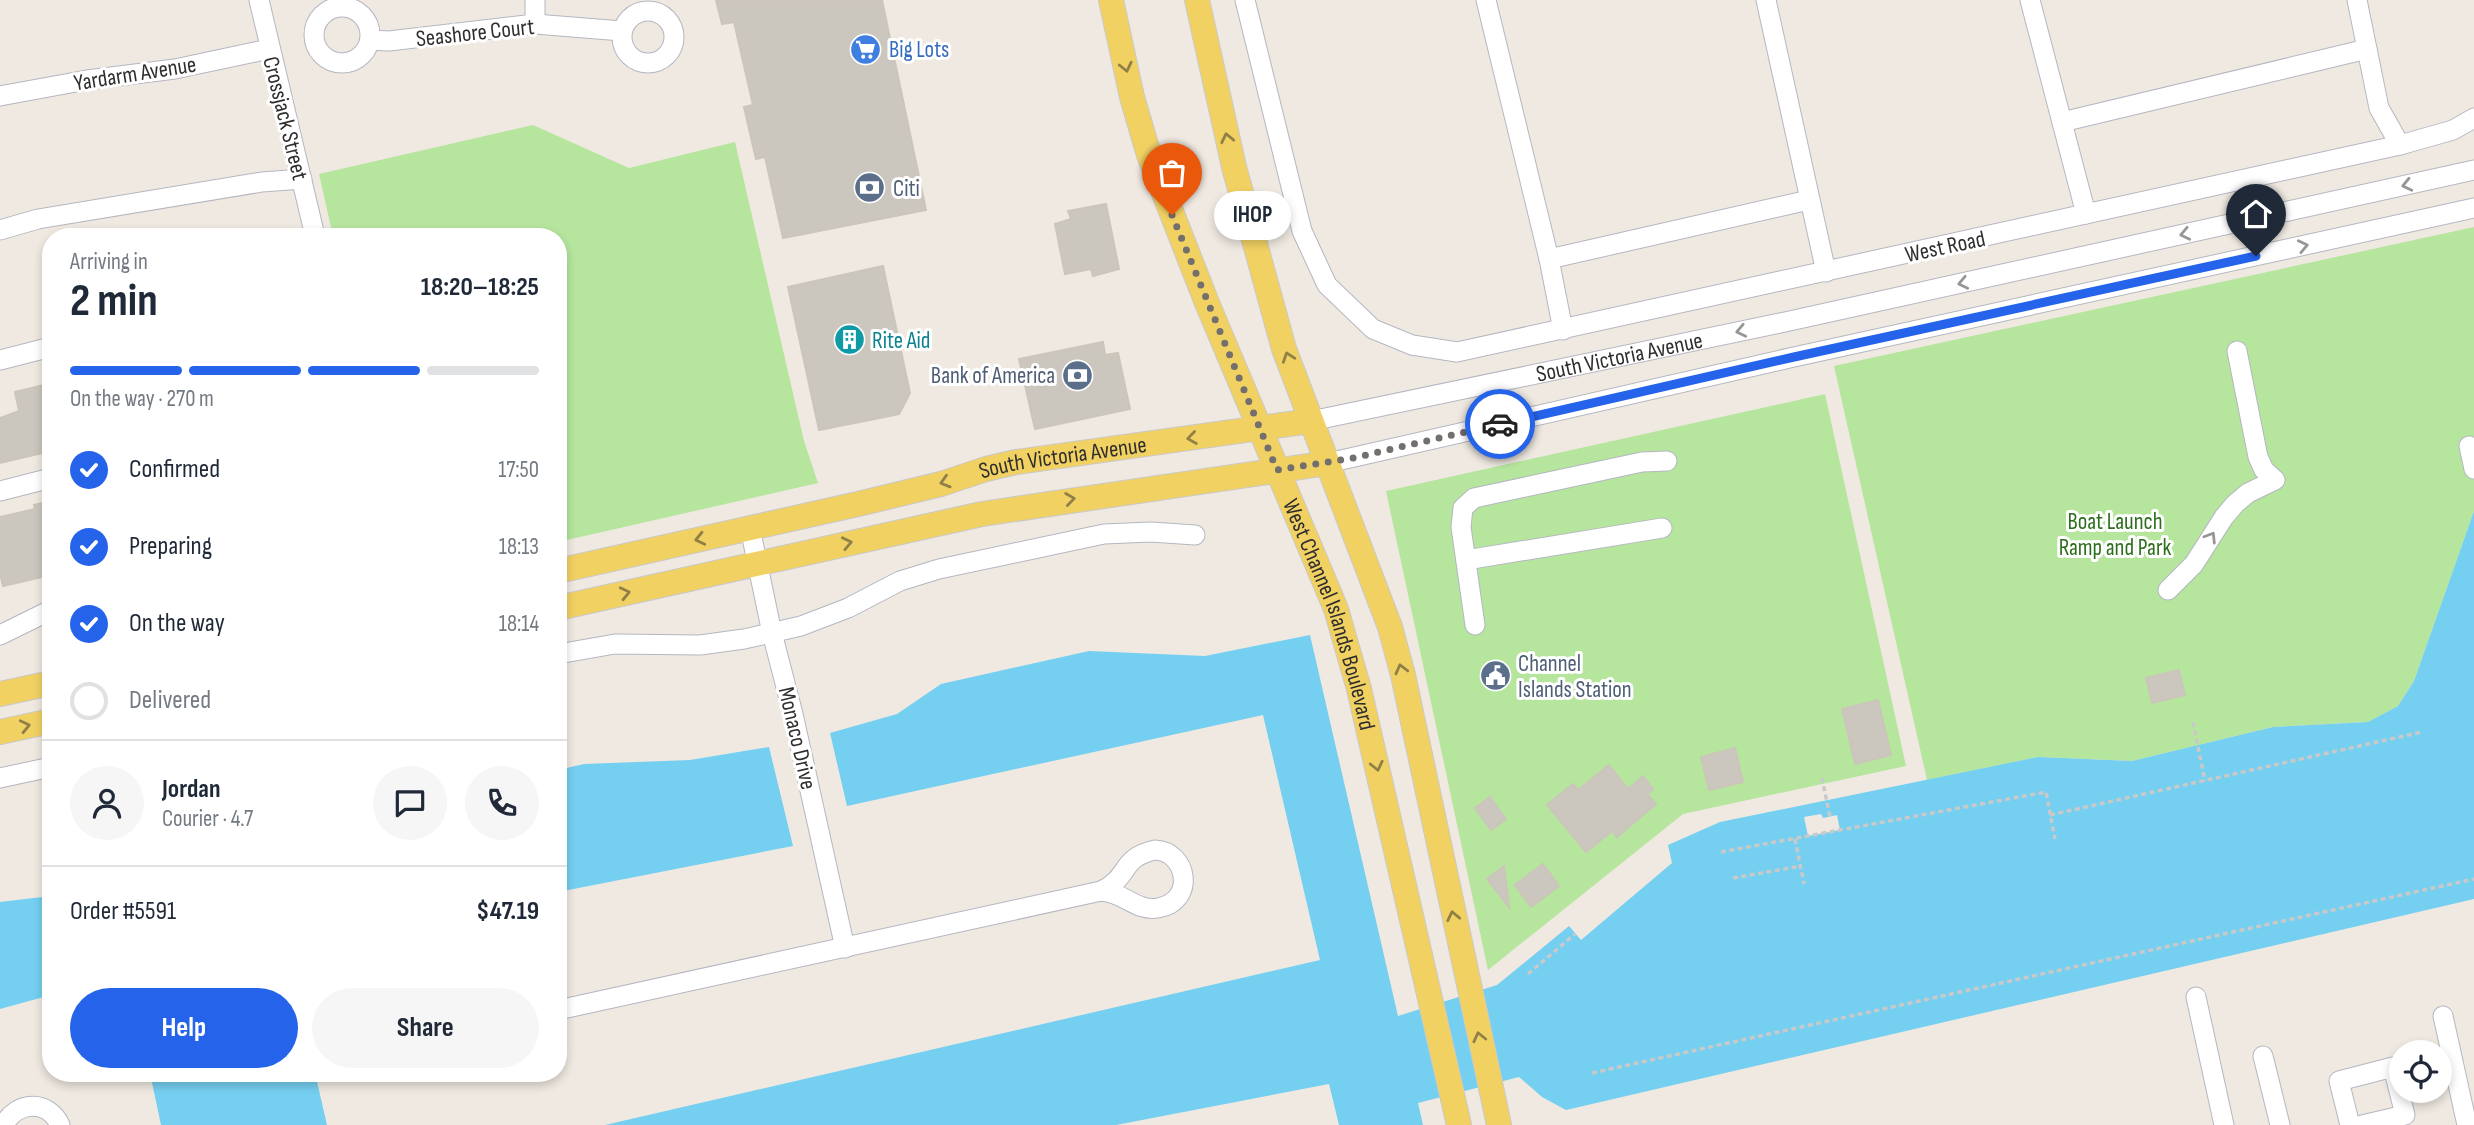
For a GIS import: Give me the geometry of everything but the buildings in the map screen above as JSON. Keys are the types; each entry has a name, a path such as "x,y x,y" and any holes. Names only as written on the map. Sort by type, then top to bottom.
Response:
{"main road":[{"name":"West Channel Islands Boulevard","path":"1111,0 1132,97 1149,155 1207,303 1340,622 1359,689 1459,1125"},
{"name":"West Channel Islands Boulevard","path":"1196,0 1234,167 1284,349 1390,628 1403,675 1499,1125"},
{"name":"South Victoria Avenue","path":"567,569 941,484 1016,462 1311,421"},
{"name":"South Victoria Avenue","path":"567,606 1014,508 1328,463"},
{"path":"0,694 42,685"},
{"path":"0,732 42,723"}],"street":[{"name":"Crossjack Street","path":"259,0 313,228"},
{"path":"535,0 535,24"},
{"name":"West Road","path":"1245,0 1302,231 1328,285 1373,329 1412,345 1457,352 2400,145 2453,130 2474,118"},
{"path":"1486,0 1549,259 1563,330"},
{"path":"1766,0 1826,272"},
{"path":"2030,0 2086,214"},
{"path":"2357,0 2379,108 2400,145"},
{"name":"Seashore Court","path":"370,40 389,41 535,24 622,31"},
{"name":"Yardarm Avenue","path":"0,96 87,80 175,69 269,49"},
{"path":"2062,122 2367,49"},
{"name":"South Victoria Avenue","path":"1311,421 1785,322 2474,170"},
{"path":"0,230 38,219 262,182 302,179"},
{"path":"1549,259 1809,200"},
{"name":"South Victoria Avenue","path":"1328,463 1794,357 2474,208"},
{"path":"0,360 42,348"},
{"path":"2168,590 2194,564 2235,504 2248,493 2274,480 2264,470 2258,457 2237,351"},
{"path":"2469,446 2474,470"},
{"path":"1475,625 1461,527 1462,508 1474,498 1642,462 1667,461"},
{"path":"0,491 42,480"},
{"name":"Monaco Drive","path":"750,528 845,948"},
{"path":"1466,560 1662,528"},
{"path":"567,652 615,644 700,645 772,633 801,626 848,608 900,581 939,569 1104,534 1139,532 1195,535"},
{"path":"0,635 42,614"},
{"path":"0,778 42,769"},
{"path":"567,1008 1101,891"},
{"path":"2196,997 2224,1125"},
{"path":"2443,1016 2467,1125"},
{"path":"2263,1056 2280,1125"},
{"path":"2350,1125 2339,1081 2393,1067 2405,1115 2372,1124"},
{"path":"4,1125 12,1113 30,1105 50,1111 60,1125"}],"path":[{"path":"2193,722 2205,781"},
{"path":"2050,816 2422,732"},
{"path":"1822,778 1830,817"},
{"path":"1721,852 2046,792 2055,839"},
{"path":"1796,839 1804,884"},
{"path":"1733,878 1801,866"},
{"path":"1592,1073 2474,879"},
{"path":"1528,974 1576,934"}],"green space":[{"path":"533,125 629,168 735,142 804,441 818,483 567,540 567,228 331,228 319,174"},
{"name":"Boat Launch Ramp and Park","path":"2474,227 2474,511 2414,681 2398,706 2368,722 2273,727 2132,761 2038,757 1927,780 1834,366"},
{"path":"1825,394 1906,766 1683,814 1488,970 1386,491"}],"water":[{"path":"2474,511 2474,899 1566,1110 1542,1097 1519,1077 1418,1103 1423,1125 1339,1125 1329,1084 1116,1125 605,1125 1320,960 1263,715 847,806 830,733 897,714 941,684 1089,651 1205,656 1310,635 1398,1016 1497,985 1569,926 1581,940 1672,863 1668,845 1720,822 2038,757 2132,761 2273,727 2368,722 2398,706 2414,681"},
{"path":"769,747 793,846 567,890 567,768 584,764 690,760"},
{"path":"42,897 42,997 0,1009 0,902"},
{"path":"152,1082 317,1082 327,1125 161,1125"}],"pier":[{"path":"1821,814 1823,818 1837,815 1840,830 1808,836 1804,817"}],"way so far":[{"path":"1172,215 1277,470 1353,458 1500,424"}],"place":[{"name":"Big Lots","path":"866,49"},
{"name":"Citi","path":"870,188"},
{"name":"IHOP","path":"1172,215"},
{"name":"Rite Aid","path":"849,340"},
{"name":"Bank of America","path":"1078,375"},
{"name":"Channel Islands Station","path":"1495,676"}],"route":[{"path":"1500,424 2256,256"}]}
